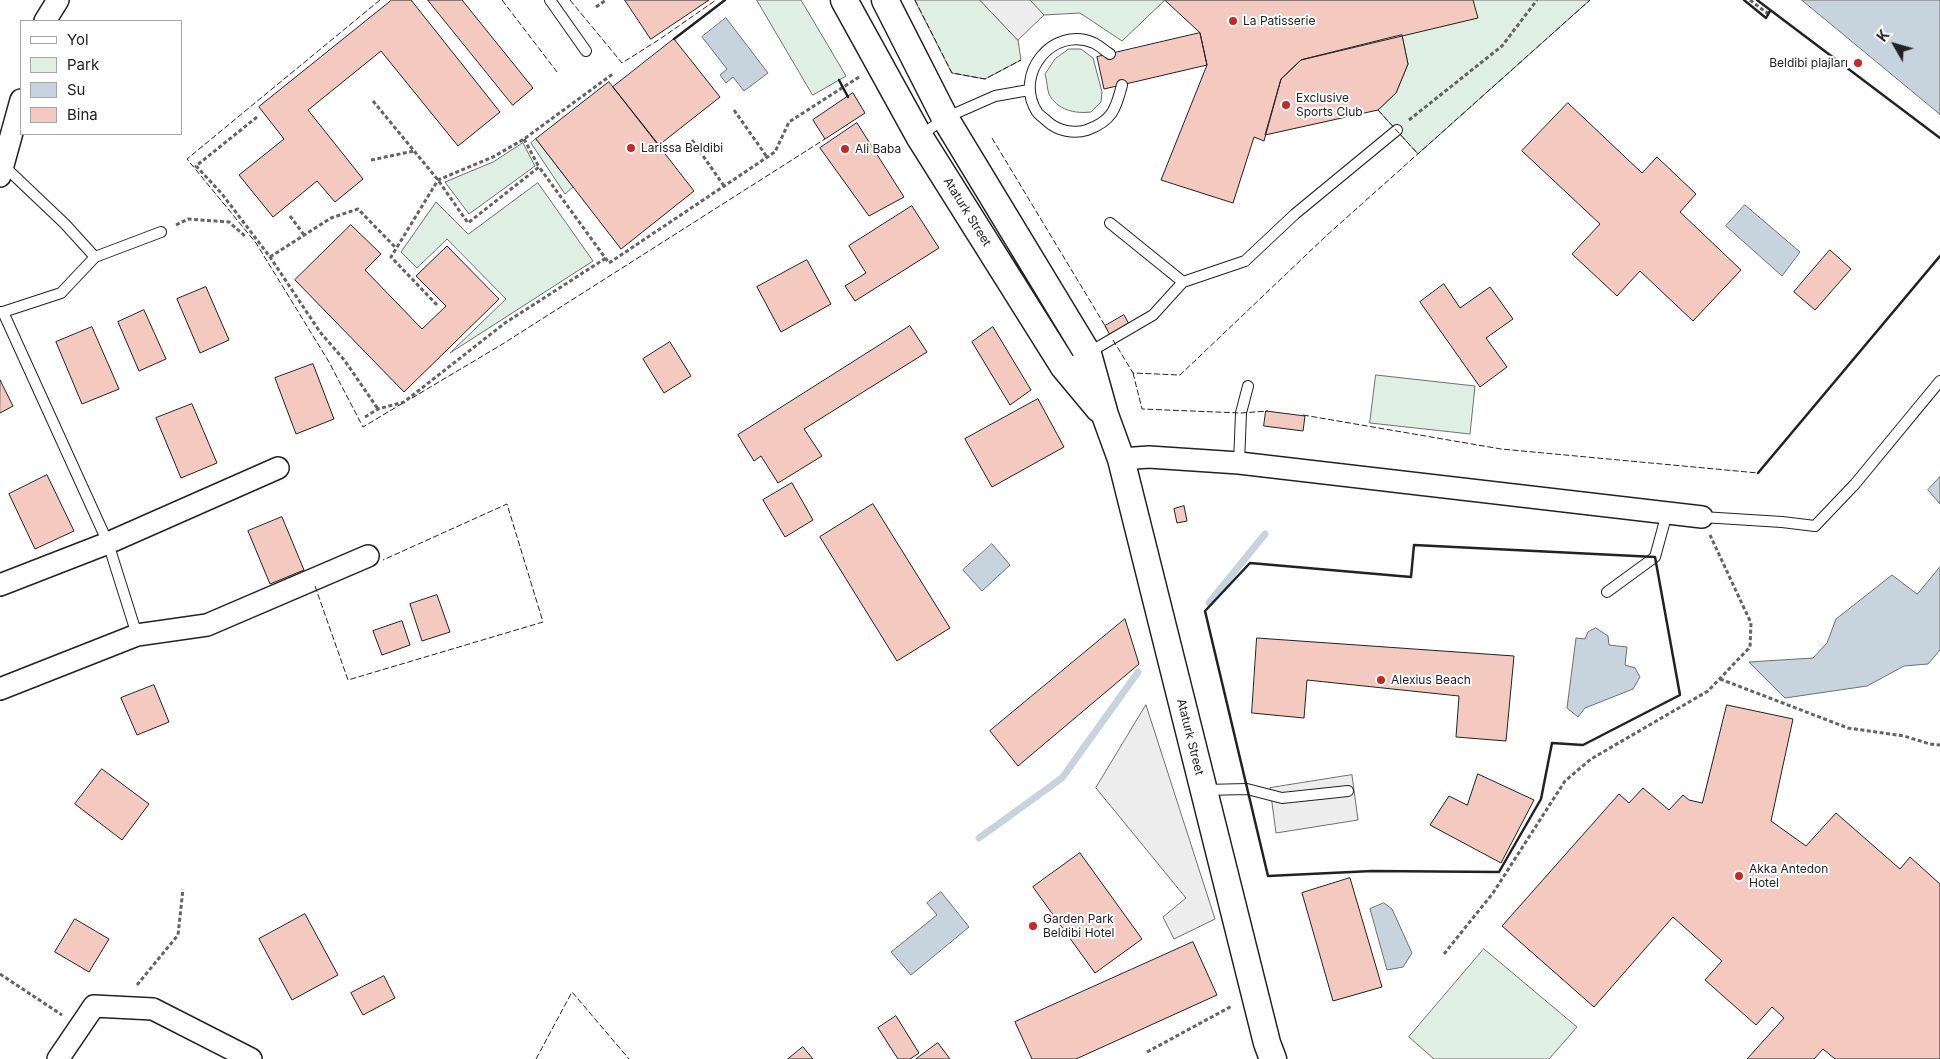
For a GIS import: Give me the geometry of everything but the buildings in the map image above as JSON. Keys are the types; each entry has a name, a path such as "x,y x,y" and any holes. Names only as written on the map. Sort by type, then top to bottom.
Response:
{"street":[{"path":"45,20 58,0"},
{"name":"Ataturk Street","path":"844,0 919,136 1064,367 1105,415"},
{"name":"Ataturk Street","path":"885,0 945,118 1088,354 1105,415 1120,459 1273,1059"},
{"path":"2,171 20,104"},
{"path":"1120,459 1149,457 1239,463 1702,517"},
{"path":"0,585 108,543 278,468"},
{"path":"0,689 137,636 207,625 368,556"},
{"path":"58,1059 94,1006 153,1009 251,1059"}],"lane":[{"path":"550,0 586,51"},
{"path":"1110,54 1094,43 1073,40 1054,45 1039,58 1031,73 1029,90 1037,112 1054,128 1078,133 1100,125 1116,108 1122,85"},
{"path":"919,136 945,118 995,96 1029,90"},
{"path":"1064,367 1153,315 1183,282 1245,260 1295,214 1397,130"},
{"path":"2,171 65,224 95,256"},
{"path":"1110,223 1183,282"},
{"path":"137,636 108,543 2,312 61,293 95,256 161,232"},
{"path":"1702,517 1815,526 1855,484 1940,381"},
{"path":"1239,463 1241,414 1248,386"},
{"path":"1606,592 1655,557 1667,513"},
{"path":"1204,790 1247,789 1282,798 1348,791"}],"path":[{"path":"596,7 606,0"},
{"path":"1397,130 1502,46 1537,0"},
{"path":"1750,0 1767,13 1768,9"},
{"path":"437,305 391,257 438,180 493,157 524,139 614,73"},
{"path":"524,139 539,167 609,263 775,152 789,122 862,76"},
{"path":"374,101 438,180 468,223 539,167"},
{"path":"734,110 767,157"},
{"path":"256,117 196,166 222,194 270,257 320,332 345,361 378,409"},
{"path":"692,140 724,186"},
{"path":"371,160 414,150"},
{"path":"270,257 331,218 358,209 396,248"},
{"path":"290,216 304,235"},
{"path":"161,232 188,219 229,222 246,236"},
{"path":"365,417 378,409 404,402 505,324 606,258"},
{"path":"1444,954 1493,893 1565,781 1591,759 1708,691 1750,647 1751,624 1702,517"},
{"path":"1720,679 1848,728 1904,736 1940,745"},
{"path":"119,1007 178,936 183,889"},
{"path":"0,974 80,1026"},
{"path":"1147,1052 1255,993"}],"green space":[{"path":"757,0 801,0 846,76 813,95"},
{"path":"915,0 980,0 1018,40 1021,60 985,79 952,73"},
{"path":"1030,0 1165,0 1122,41 1080,13 1044,15"},
{"path":"1473,0 1590,0 1418,154 1378,110 1396,93 1408,64 1402,35"},
{"path":"1069,49 1081,49 1093,58 1102,92 1101,102 1091,112 1067,110 1057,104 1049,94 1045,74 1055,59"},
{"path":"536,139 573,187 565,194 531,143"},
{"path":"523,143 535,166 469,214 445,182 493,162"},
{"path":"538,183 593,261 450,353 506,299 447,239 417,268 401,252 436,202 468,234"},
{"path":"1376,375 1475,386 1470,434 1370,423"},
{"path":"1484,949 1577,1027 1549,1059 1434,1059 1409,1037"}],"shaded area":[{"path":"980,0 1030,0 1044,15 1018,40"},
{"path":"1146,705 1215,919 1174,939 1163,917 1186,898 1096,788"},
{"path":"1352,775 1358,820 1276,833 1270,788"}],"water":[{"path":"1802,0 1940,0 1940,114"},
{"path":"726,18 768,73 744,91 733,77 726,83 720,75 727,69 702,37"},
{"path":"1745,205 1800,252 1782,276 1726,226"},
{"path":"1940,477 1940,504 1928,490"},
{"path":"992,544 1010,565 982,591 963,570"},
{"path":"1940,567 1940,650 1928,664 1904,666 1867,686 1785,698 1749,662 1813,658 1827,643 1836,619 1892,575 1917,594"},
{"path":"1596,628 1608,636 1609,645 1627,647 1625,665 1635,668 1640,677 1633,689 1585,708 1578,717 1567,708 1576,638 1585,639 1588,632"},
{"path":"941,892 969,927 911,975 891,952 937,915 927,903"},
{"path":"1384,903 1392,909 1412,953 1403,967 1387,970 1370,909"}],"waterway":[{"path":"1209,603 1265,534"},
{"path":"979,838 1062,778 1138,672"}],"fence":[{"path":"380,0 187,159 256,243 329,362 363,427 403,403"},
{"path":"502,0 557,72"},
{"path":"570,0 622,63 716,0"},
{"path":"915,0 952,73 985,79 1021,60"},
{"path":"1113,340 1133,373 1180,375 1326,236 1590,0"},
{"path":"1757,0 1940,138"},
{"path":"1378,110 1418,154"},
{"path":"992,138 1107,329"},
{"path":"412,398 501,345 825,139"},
{"path":"1303,415 1501,449 1758,473 1940,256"},
{"path":"1133,373 1142,409 1241,413 1268,411"},
{"path":"315,586 348,680 543,622 507,504 383,560"},
{"path":"536,1059 572,992 629,1059"}],"wall":[{"path":"674,39 725,0"},
{"path":"1744,0 1766,18 1770,11"},
{"path":"1757,0 1940,138"},
{"path":"839,80 848,97"},
{"path":"1758,473 1940,256"},
{"path":"1414,545 1655,557 1680,695 1583,745 1552,743 1541,799 1499,872 1372,871 1268,876 1205,611 1250,563 1411,577 1414,545"}],"place":[{"name":"La Patisserie","path":"1233,21"},
{"name":"Beldibi plajları","path":"1858,63"},
{"name":"Exclusive Sports Club","path":"1286,105"},
{"name":"Larissa Beldibi","path":"631,148"},
{"name":"Ali Baba","path":"845,149"},
{"name":"Alexius Beach","path":"1381,680"},
{"name":"Akka Antedon Hotel","path":"1739,876"},
{"name":"Garden Park Beldibi Hotel","path":"1033,926"}]}
